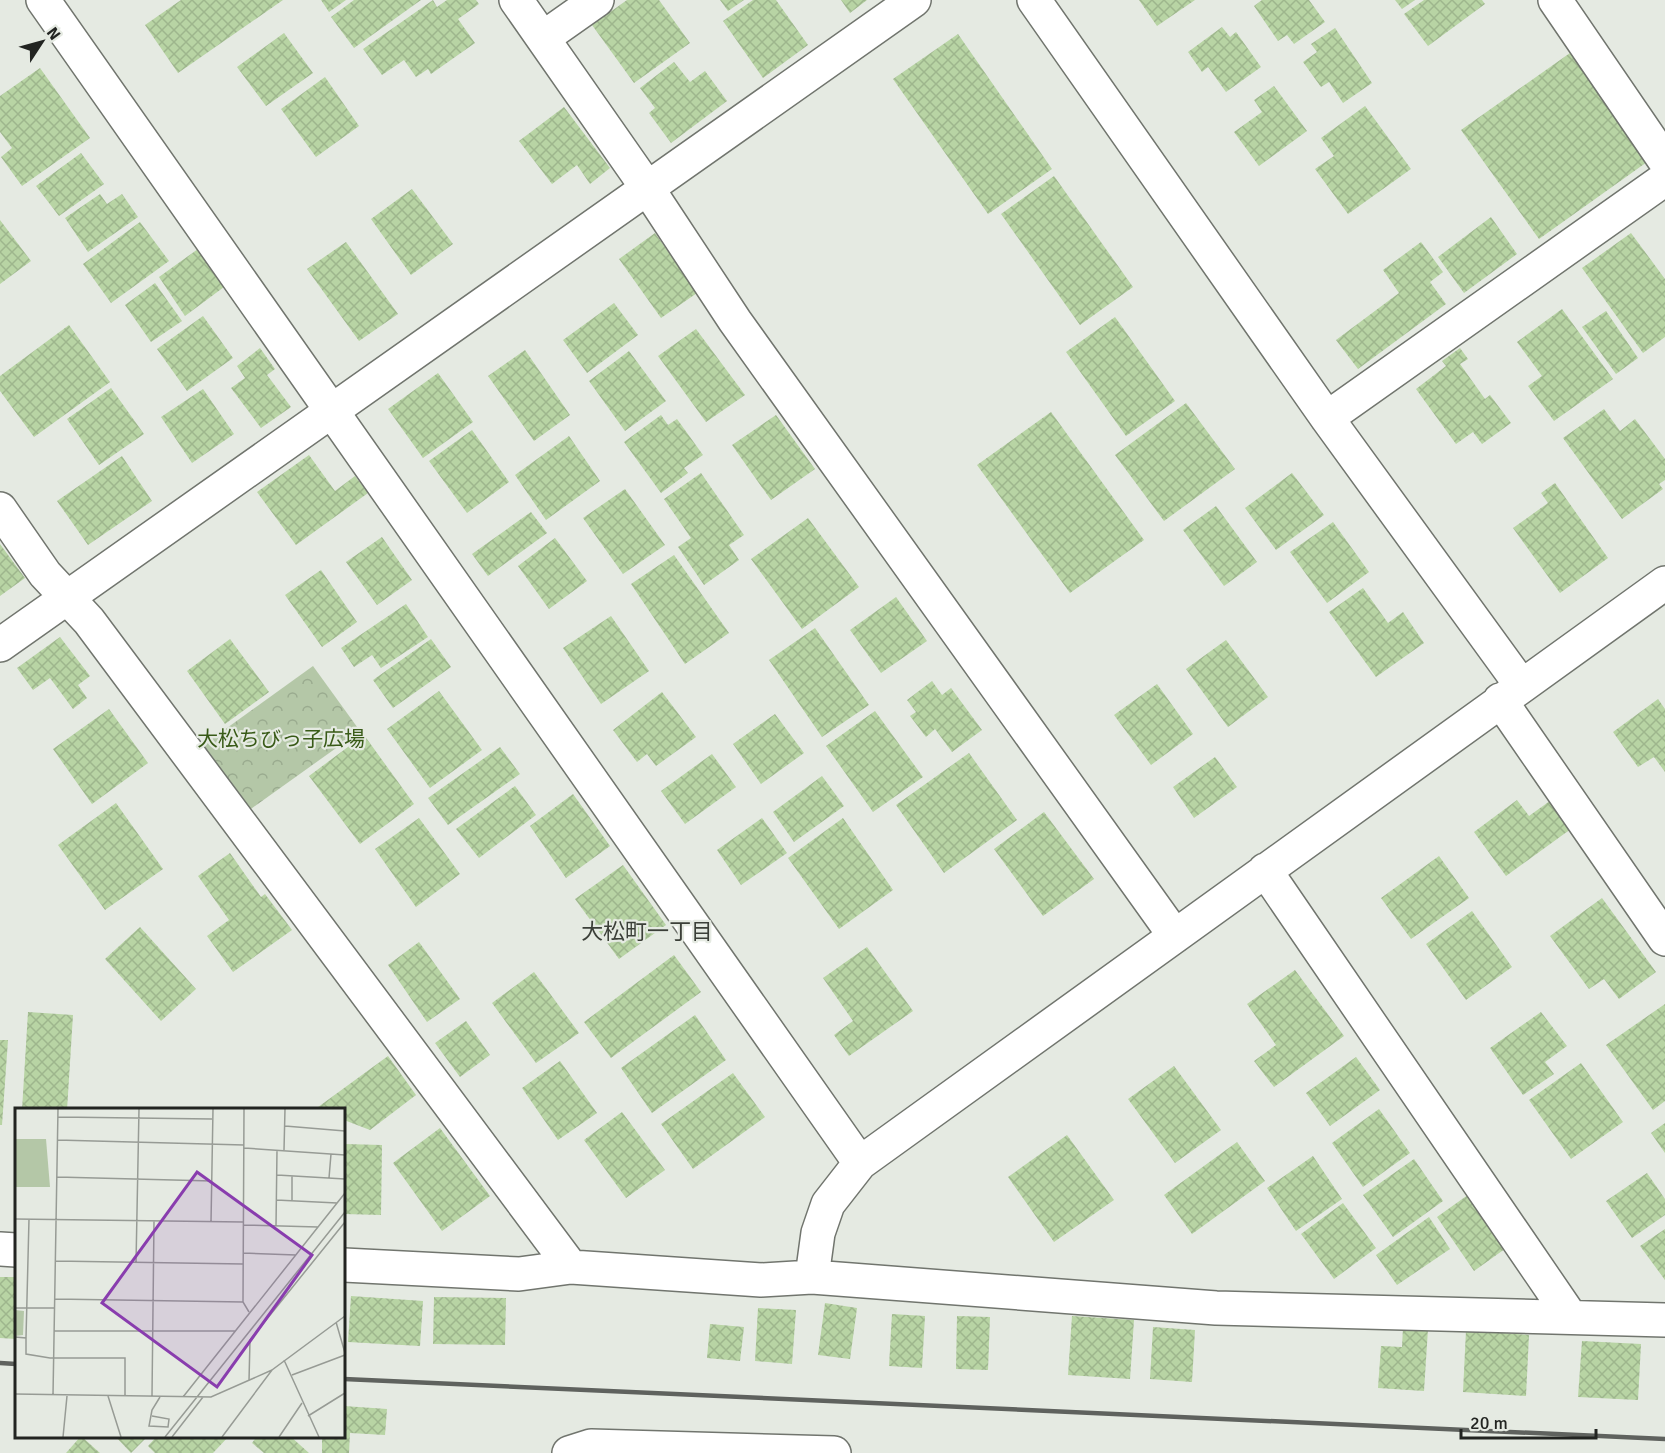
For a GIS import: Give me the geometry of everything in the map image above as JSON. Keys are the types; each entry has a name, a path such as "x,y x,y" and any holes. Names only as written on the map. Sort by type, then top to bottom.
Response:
{"street":[{"path":"43,0 860,1163"},
{"path":"516,0 648,189 735,321 1174,936"},
{"path":"543,38 597,0"},
{"path":"0,645 914,0"},
{"path":"1035,0 1327,418 1511,693 1665,939"},
{"path":"1555,0 1665,161"},
{"path":"1327,418 1665,179"},
{"path":"0,509 45,574 89,621 571,1267"},
{"path":"812,1277 818,1233 828,1204 860,1163 1665,583"},
{"path":"1265,870 1570,1316"},
{"path":"0,1249 15,1250"},
{"path":"345,1265 519,1274 571,1267 761,1280 812,1277 1216,1308 1665,1320"},
{"path":"569,1453 591,1446 834,1453"}],"green space":[{"name":"大松ちびっ子広場","path":"313,666 360,731 248,811 202,746"}],"building":[{"path":"181,0 283,0 178,73 145,25"},
{"path":"321,0 346,0 329,12"},
{"path":"354,0 421,0 354,48 331,17"},
{"path":"433,0 437,7 447,0 476,0 479,4 458,19 475,43 431,74 428,69 416,77 404,60 382,75 363,49"},
{"path":"627,0 659,0 690,43 634,83 592,25"},
{"path":"720,0 744,0 728,11"},
{"path":"753,0 776,0 808,45 763,78 723,21"},
{"path":"841,0 867,0 850,13"},
{"path":"1139,0 1195,0 1157,26"},
{"path":"1262,0 1309,0 1325,22 1294,44 1287,35 1278,41 1254,6"},
{"path":"1395,0 1415,0 1402,9"},
{"path":"1424,0 1482,0 1485,4 1428,46 1404,14"},
{"path":"1222,27 1230,37 1236,32 1261,67 1226,92 1208,67 1202,72 1188,52"},
{"path":"1335,28 1372,83 1343,103 1329,82 1321,87 1303,62 1317,52 1311,44"},
{"path":"284,33 313,73 266,106 237,67"},
{"path":"958,34 1052,169 988,214 893,79"},
{"path":"1570,53 1647,162 1539,239 1461,130"},
{"path":"674,62 690,82 705,71 727,101 671,143 649,113 655,108 640,88"},
{"path":"40,68 90,138 22,186 1,157 12,148 0,132 0,96"},
{"path":"325,77 359,126 316,157 281,109"},
{"path":"1274,86 1307,131 1259,166 1234,132 1262,112 1254,100"},
{"path":"1365,106 1411,169 1348,214 1315,169 1334,156 1321,138"},
{"path":"564,107 610,168 590,184 577,165 552,184 519,141"},
{"path":"81,153 104,184 59,216 36,186"},
{"path":"1054,176 1133,287 1080,325 1001,214"},
{"path":"412,189 453,244 411,275 371,219"},
{"path":"100,194 107,204 122,194 138,217 88,252 65,218"},
{"path":"1491,217 1517,254 1464,293 1438,257"},
{"path":"0,220 31,261 0,284"},
{"path":"140,222 169,261 111,303 83,264"},
{"path":"655,233 697,293 661,318 619,259"},
{"path":"1631,233 1665,279 1665,337 1643,353 1582,268"},
{"path":"346,242 398,314 359,341 307,269"},
{"path":"1421,242 1443,272 1430,282 1446,304 1358,369 1336,340 1399,293 1383,270"},
{"path":"198,249 224,287 185,316 159,277"},
{"path":"155,283 182,321 151,342 125,305"},
{"path":"614,303 638,335 587,373 563,340"},
{"path":"1562,309 1613,379 1554,421 1528,386 1542,376 1517,342"},
{"path":"1606,311 1638,358 1616,374 1582,327"},
{"path":"203,316 233,358 187,391 157,349"},
{"path":"1115,317 1175,401 1126,436 1066,352"},
{"path":"69,325 110,382 34,437 0,391 0,376"},
{"path":"696,329 745,395 706,422 658,356"},
{"path":"260,348 275,369 267,375 291,407 261,428 231,388 245,378 237,366"},
{"path":"1460,348 1468,359 1460,364 1485,399 1490,395 1511,423 1482,444 1473,432 1456,444 1416,389 1446,366 1442,361"},
{"path":"525,350 570,415 534,441 488,376"},
{"path":"629,351 666,401 625,431 589,381"},
{"path":"438,373 473,422 423,458 388,409"},
{"path":"111,388 144,434 99,465 67,419"},
{"path":"203,389 234,434 192,463 161,417"},
{"path":"1186,403 1235,469 1164,521 1115,455"},
{"path":"1604,409 1620,431 1635,419 1665,459 1665,480 1659,484 1663,489 1622,519 1563,438"},
{"path":"1051,412 1144,540 1070,593 977,465"},
{"path":"661,415 668,425 677,419 703,455 684,468 688,473 661,493 624,442"},
{"path":"776,415 815,469 771,500 732,445"},
{"path":"472,430 509,482 467,513 429,461"},
{"path":"569,436 600,481 546,520 515,475"},
{"path":"309,455 335,491 355,476 368,493 296,545 257,492"},
{"path":"122,456 152,501 88,545 57,501"},
{"path":"701,473 744,535 729,545 739,560 704,585 678,547 691,538 664,499"},
{"path":"1292,473 1324,515 1276,550 1245,508"},
{"path":"1555,483 1608,558 1560,593 1513,528 1548,503 1541,493"},
{"path":"625,489 665,545 623,574 583,518"},
{"path":"1216,506 1257,562 1224,586 1183,530"},
{"path":"531,512 547,533 488,576 472,554"},
{"path":"808,518 859,587 802,629 751,559"},
{"path":"1333,522 1369,572 1327,603 1290,552"},
{"path":"382,537 412,580 377,605 346,562"},
{"path":"555,538 587,581 549,609 518,566"},
{"path":"0,544 25,578 0,596"},
{"path":"674,555 729,633 685,664 631,584"},
{"path":"321,570 357,622 322,647 285,595"},
{"path":"1363,588 1388,623 1403,612 1424,643 1376,677 1329,612"},
{"path":"896,597 927,641 881,673 850,630"},
{"path":"406,604 428,637 381,668 372,655 354,667 341,648"},
{"path":"611,616 649,671 601,704 563,648"},
{"path":"815,628 869,705 822,737 769,660"},
{"path":"60,637 90,676 78,685 87,698 73,709 50,678 33,690 17,668"},
{"path":"230,639 269,692 225,724 187,671"},
{"path":"431,639 451,667 393,708 373,680"},
{"path":"1226,640 1268,697 1228,727 1186,669"},
{"path":"932,681 942,695 951,688 982,730 952,752 935,729 926,737 910,716 916,712 907,700"},
{"path":"1157,684 1193,734 1151,765 1114,715"},
{"path":"439,691 482,750 430,788 387,729"},
{"path":"662,692 696,737 656,766 647,754 637,762 613,730"},
{"path":"1658,699 1665,709 1665,772 1654,757 1638,767 1613,732"},
{"path":"109,709 148,763 92,804 53,749"},
{"path":"875,711 923,777 873,812 826,746"},
{"path":"775,714 804,753 761,784 733,744"},
{"path":"364,735 414,804 360,844 309,776"},
{"path":"500,747 520,774 448,825 428,798"},
{"path":"969,753 1017,820 944,873 896,805"},
{"path":"712,754 736,787 685,824 661,791"},
{"path":"1215,757 1237,787 1194,818 1173,787"},
{"path":"822,776 844,806 794,842 773,812"},
{"path":"515,786 536,815 479,858 456,829"},
{"path":"573,794 610,846 566,878 530,826"},
{"path":"1554,798 1575,826 1506,876 1474,832 1517,800 1529,816"},
{"path":"116,803 163,869 105,910 58,845"},
{"path":"1044,812 1094,879 1043,916 994,849"},
{"path":"419,818 460,874 416,907 375,849"},
{"path":"762,818 787,853 741,885 717,850"},
{"path":"843,818 893,890 839,929 788,858"},
{"path":"230,853 261,897 265,894 292,930 233,972 207,936 229,920 198,876"},
{"path":"1439,856 1469,898 1411,939 1381,898"},
{"path":"623,865 666,925 619,959 575,899"},
{"path":"1602,898 1656,972 1619,999 1604,979 1589,989 1550,936"},
{"path":"1472,911 1512,967 1466,1000 1426,944"},
{"path":"140,927 196,989 161,1021 105,959"},
{"path":"419,942 460,999 427,1022 388,965"},
{"path":"867,947 913,1011 849,1056 834,1035 853,1021 823,978"},
{"path":"674,955 701,992 611,1058 584,1022"},
{"path":"1295,970 1344,1036 1274,1087 1254,1061 1276,1045 1247,1004"},
{"path":"534,972 579,1033 536,1063 492,1003"},
{"path":"1665,1004 1665,1101 1653,1110 1606,1045"},
{"path":"28,1012 73,1015 67,1108 22,1108"},
{"path":"1541,1012 1567,1046 1545,1062 1554,1074 1523,1095 1490,1048"},
{"path":"695,1015 726,1060 652,1113 621,1068"},
{"path":"466,1021 490,1055 460,1077 435,1043"},
{"path":"0,1040 8,1040 2,1125 0,1125"},
{"path":"388,1056 416,1095 370,1130 345,1120 345,1108 317,1108"},
{"path":"1356,1057 1380,1090 1330,1126 1306,1093"},
{"path":"560,1061 597,1113 558,1140 522,1088"},
{"path":"1581,1063 1623,1122 1571,1159 1529,1100"},
{"path":"1174,1066 1221,1130 1175,1163 1128,1099"},
{"path":"733,1073 765,1117 693,1169 661,1124"},
{"path":"1379,1109 1410,1153 1363,1187 1332,1143"},
{"path":"622,1112 665,1170 626,1198 584,1140"},
{"path":"1665,1123 1665,1153 1651,1133"},
{"path":"440,1128 490,1196 442,1231 393,1163"},
{"path":"1067,1135 1114,1200 1054,1242 1008,1177"},
{"path":"1237,1142 1265,1181 1192,1234 1164,1195"},
{"path":"345,1144 382,1145 381,1215 345,1214"},
{"path":"1313,1156 1342,1199 1296,1231 1267,1188"},
{"path":"1414,1159 1443,1201 1393,1237 1363,1195"},
{"path":"1647,1173 1665,1199 1665,1215 1632,1238 1606,1201"},
{"path":"1472,1192 1509,1246 1474,1271 1437,1217"},
{"path":"1343,1203 1376,1248 1334,1279 1301,1234"},
{"path":"1429,1217 1450,1249 1397,1285 1376,1255"},
{"path":"1665,1229 1665,1280 1640,1246"},
{"path":"0,1277 15,1277 15,1339 0,1338"},
{"path":"351,1296 423,1301 420,1346 348,1342"},
{"path":"434,1297 506,1298 505,1345 433,1344"},
{"path":"825,1303 857,1308 850,1359 818,1355"},
{"path":"758,1308 796,1310 792,1364 755,1361"},
{"path":"892,1314 925,1316 922,1368 889,1366"},
{"path":"957,1316 990,1317 988,1370 956,1369"},
{"path":"1072,1316 1134,1320 1130,1379 1068,1375"},
{"path":"710,1324 744,1327 740,1361 707,1358"},
{"path":"1153,1327 1195,1330 1192,1382 1150,1379"},
{"path":"1403,1327 1428,1329 1424,1391 1378,1388 1381,1346 1402,1347"},
{"path":"1466,1330 1529,1335 1526,1396 1463,1392"},
{"path":"1582,1341 1641,1344 1638,1400 1578,1397"},
{"path":"345,1406 387,1409 385,1435 350,1433 349,1453 322,1453 322,1439 319,1438 345,1438"},
{"path":"79,1438 83,1438 100,1453 66,1453"},
{"path":"117,1438 146,1438 131,1453"},
{"path":"155,1438 227,1438 213,1453 155,1453 148,1446"},
{"path":"256,1438 292,1438 309,1453 264,1453 252,1443"}],"railway":[{"path":"0,1363 15,1364"},
{"path":"345,1379 1665,1439"}],"district":[{"name":"大松町一丁目","path":"647,931"}]}
